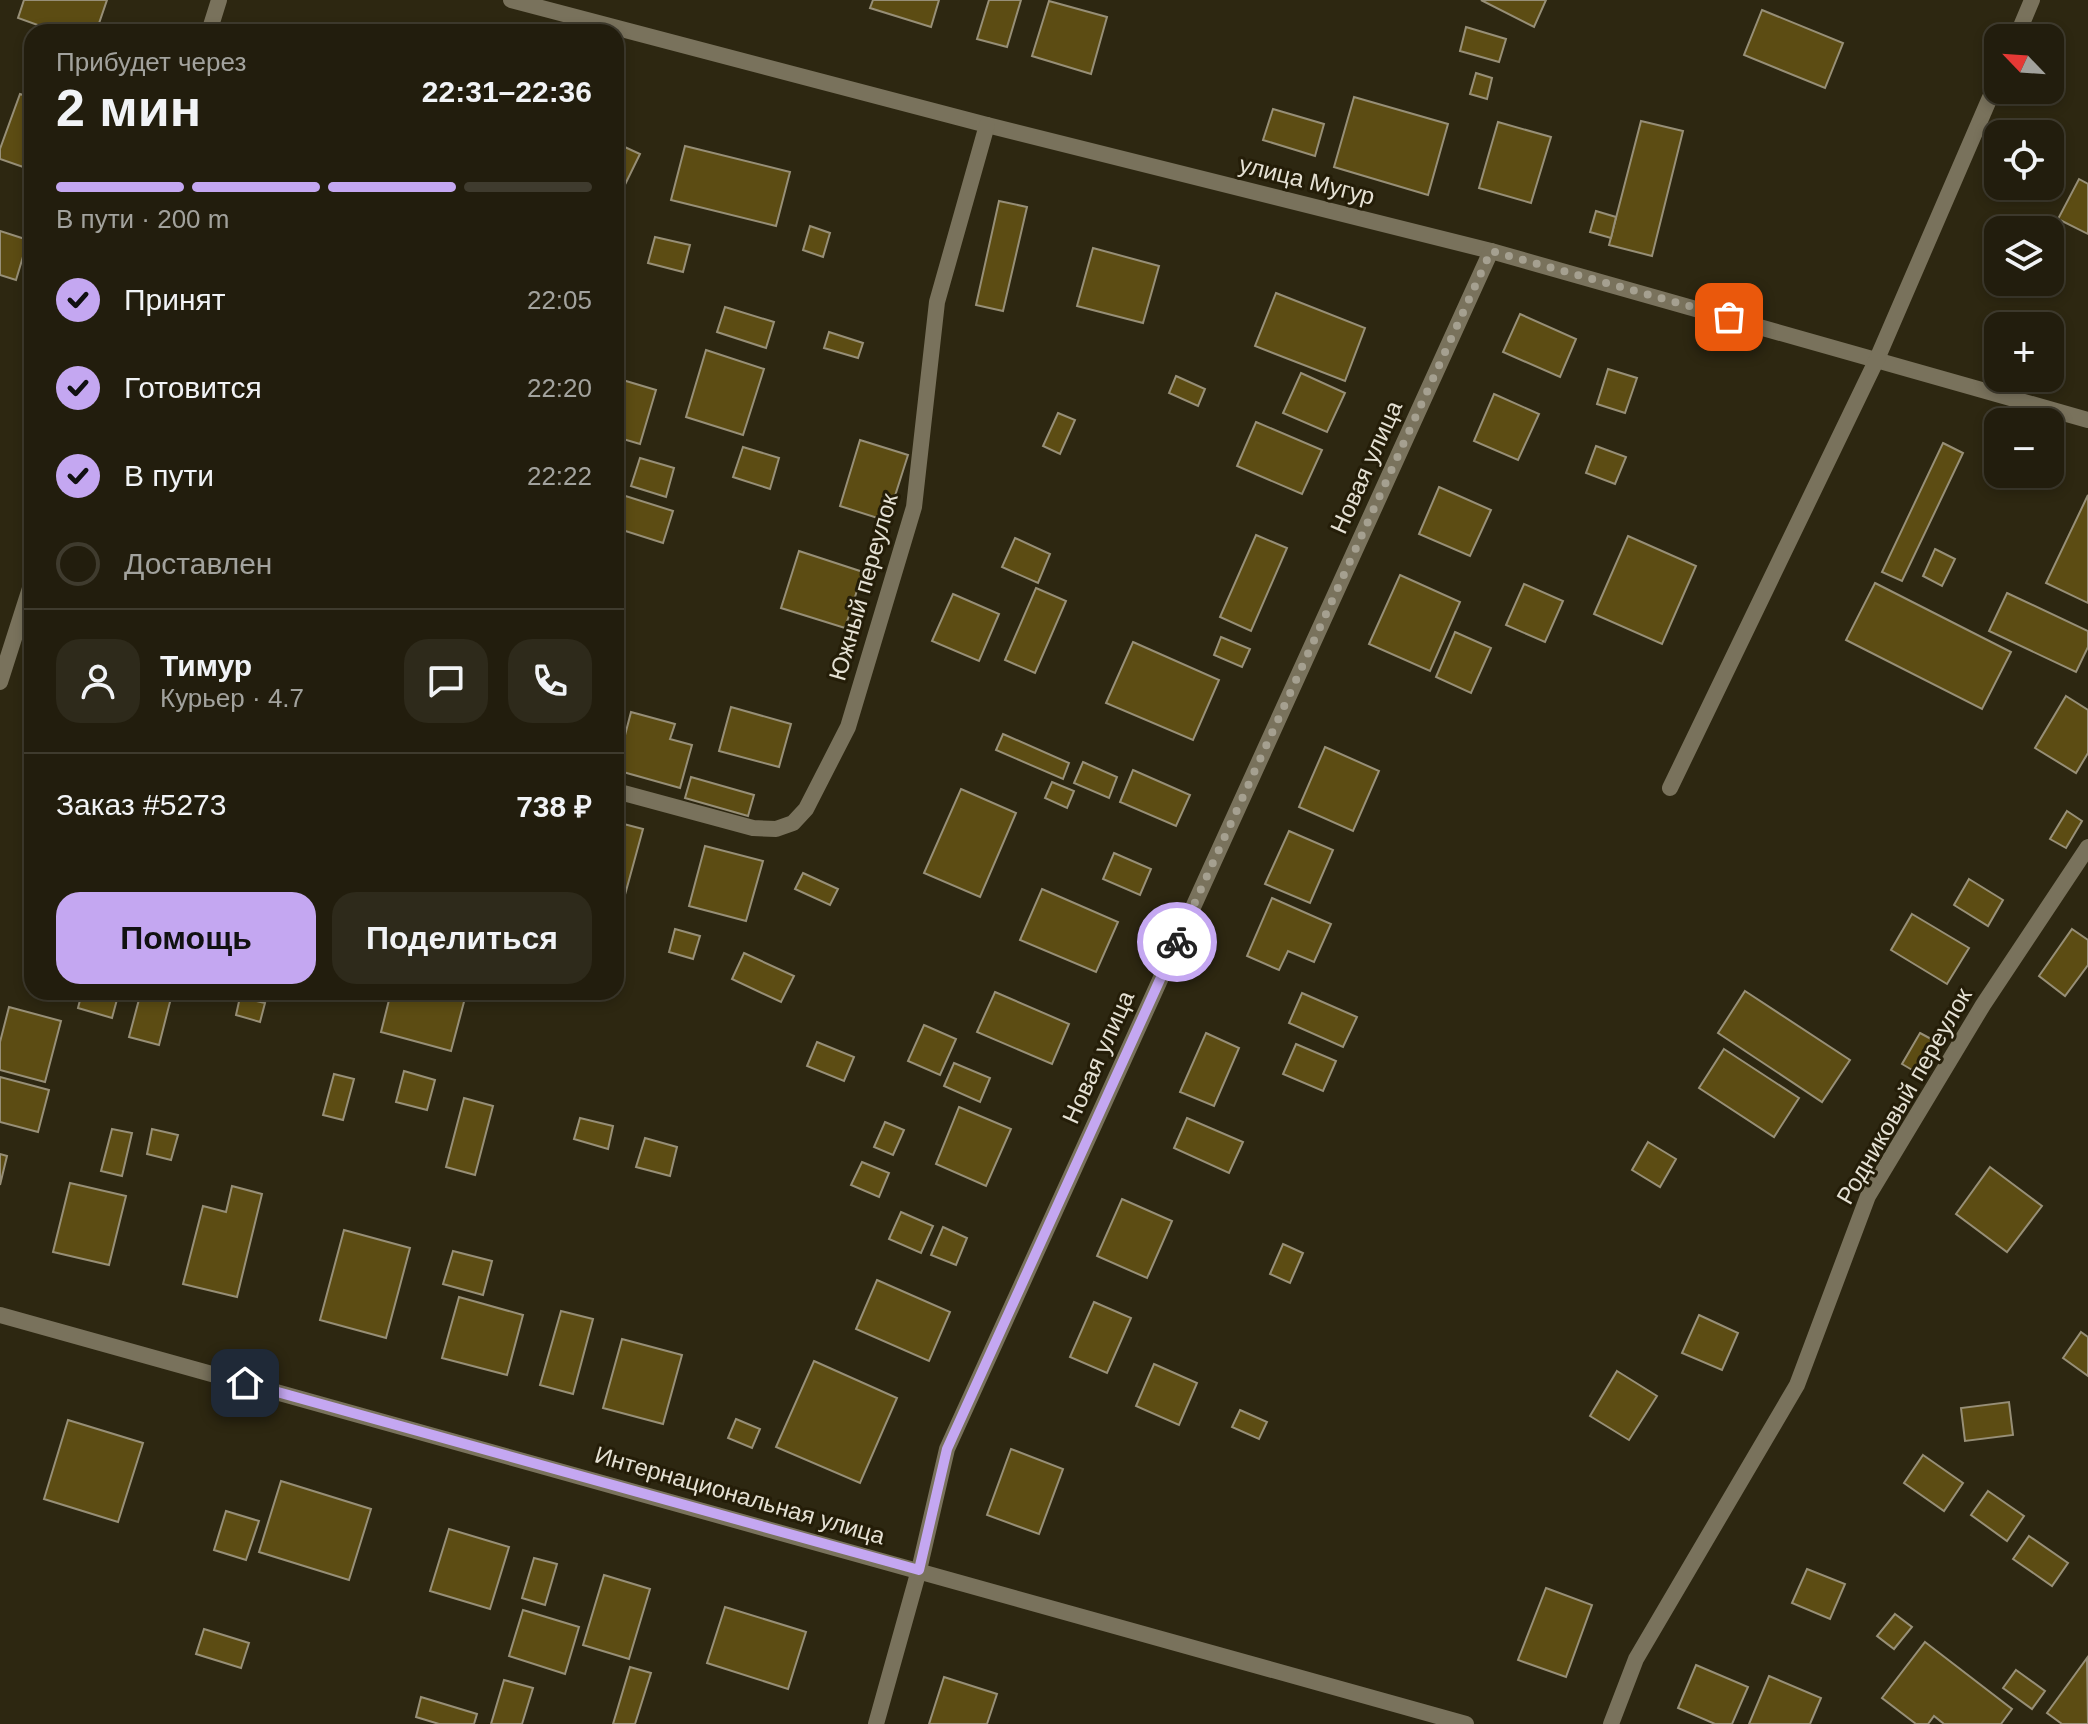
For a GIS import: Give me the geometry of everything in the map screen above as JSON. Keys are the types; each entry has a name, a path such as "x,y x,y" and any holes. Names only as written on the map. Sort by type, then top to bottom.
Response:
{"street":[{"path":"212,24 219,0"},
{"name":"улица Мугур","path":"511,0 602,24"},
{"path":"2022,24 2032,0"},
{"name":"улица Мугур","path":"624,30 987,125 1491,251 2088,420"},
{"path":"1670,788 1877,359 1987,104"},
{"name":"Южный переулок","path":"624,793 753,828 793,823 806,809 848,727 914,507 937,302 987,125"},
{"name":"Новая улица","path":"876,1724 919,1570 947,1449 1491,251"},
{"path":"0,682 24,631"},
{"name":"Родниковый переулок","path":"1611,1724 1636,1659 1797,1385 1868,1196 1983,1005 2088,847"},
{"name":"Интернациональная улица","path":"0,1315 1466,1724"}],"building":[{"path":"24,0 107,0 99,24 35,24 18,18"},
{"path":"873,0 939,0 931,27 870,8"},
{"path":"989,0 1021,0 1007,47 977,39"},
{"path":"1481,0 1546,0 1534,27"},
{"path":"1049,1 1107,17 1091,74 1032,56"},
{"path":"1762,10 1843,43 1825,88 1744,55"},
{"path":"1466,27 1506,39 1499,62 1460,51"},
{"path":"1476,73 1492,78 1487,99 1470,94"},
{"path":"20,94 24,95 24,167 0,159 0,149"},
{"path":"1354,97 1448,124 1428,195 1334,167"},
{"path":"1273,109 1324,124 1315,156 1263,140"},
{"path":"1641,121 1683,131 1652,256 1609,245"},
{"path":"1498,122 1551,137 1531,203 1479,188"},
{"path":"685,146 790,172 776,226 671,200"},
{"path":"624,147 640,154 624,187"},
{"path":"2079,179 2088,184 2088,234 2064,222 2064,216 2060,216"},
{"path":"999,201 1027,207 1003,311 976,305"},
{"path":"1596,211 1616,217 1611,238 1590,232"},
{"path":"810,226 830,233 823,257 803,250"},
{"path":"0,231 24,239 24,253 16,280 0,275"},
{"path":"655,237 690,245 683,272 648,263"},
{"path":"1093,248 1159,266 1143,323 1077,306"},
{"path":"1276,293 1365,328 1345,381 1255,346"},
{"path":"725,307 774,322 766,348 717,332"},
{"path":"1520,314 1576,339 1560,377 1503,352"},
{"path":"829,332 863,343 858,358 824,348"},
{"path":"706,350 764,369 743,435 686,417"},
{"path":"1608,369 1637,378 1625,413 1597,404"},
{"path":"1301,373 1345,393 1327,432 1283,413"},
{"path":"1176,376 1205,389 1198,406 1169,393"},
{"path":"624,380 656,390 640,444 624,439"},
{"path":"1494,394 1539,414 1518,460 1474,441"},
{"path":"1058,413 1075,420 1060,454 1043,446"},
{"path":"1256,422 1322,450 1302,494 1237,466"},
{"path":"860,440 908,455 887,521 840,506"},
{"path":"1943,443 1963,453 1902,581 1882,572"},
{"path":"1596,446 1626,457 1615,484 1586,473"},
{"path":"743,447 779,458 770,489 733,477"},
{"path":"640,458 674,468 666,497 631,486"},
{"path":"1439,487 1491,510 1470,556 1419,534"},
{"path":"2088,495 2088,603 2046,583"},
{"path":"624,496 673,511 663,543 624,531"},
{"path":"1256,535 1287,548 1251,631 1220,617"},
{"path":"1628,536 1696,566 1662,644 1594,614"},
{"path":"1015,538 1050,554 1038,583 1002,567"},
{"path":"1935,549 1955,559 1942,586 1923,576"},
{"path":"799,551 863,572 845,628 781,608"},
{"path":"1400,575 1460,602 1430,671 1369,644"},
{"path":"1875,583 2011,652 1982,709 1846,640"},
{"path":"1524,584 1563,601 1545,642 1506,625"},
{"path":"1036,588 1066,601 1035,673 1005,660"},
{"path":"2007,593 2088,631 2088,647 2076,672 1989,631"},
{"path":"953,594 999,614 979,661 932,641"},
{"path":"1455,632 1491,648 1471,693 1436,677"},
{"path":"1221,637 1250,649 1242,667 1214,655"},
{"path":"1133,642 1219,680 1193,740 1106,703"},
{"path":"2066,696 2088,710 2088,753 2076,773 2035,748"},
{"path":"731,707 791,724 779,767 719,751"},
{"path":"631,712 675,724 670,739 692,745 680,788 624,772 624,739"},
{"path":"1003,734 1069,763 1063,779 996,750"},
{"path":"1325,747 1379,771 1353,831 1299,807"},
{"path":"1083,762 1117,777 1109,798 1074,783"},
{"path":"1133,770 1190,795 1176,826 1120,802"},
{"path":"691,777 754,795 748,816 685,798"},
{"path":"1052,782 1074,791 1067,808 1045,798"},
{"path":"961,789 1016,813 980,897 924,873"},
{"path":"2067,811 2082,821 2066,848 2050,839"},
{"path":"624,824 643,829 624,898"},
{"path":"1289,831 1333,850 1310,903 1265,884"},
{"path":"705,846 763,861 746,921 689,906"},
{"path":"1114,853 1151,869 1140,895 1103,879"},
{"path":"803,873 838,889 830,905 795,889"},
{"path":"1969,879 2003,900 1988,926 1954,905"},
{"path":"1042,889 1118,922 1096,972 1020,940"},
{"path":"1272,898 1331,924 1314,962 1288,951 1279,970 1247,956"},
{"path":"1912,914 1969,948 1947,984 1891,950"},
{"path":"675,929 700,936 693,959 669,952"},
{"path":"2072,929 2088,940 2088,965 2065,996 2039,976"},
{"path":"744,953 794,976 781,1002 732,979"},
{"path":"1745,991 1850,1060 1822,1102 1718,1033"},
{"path":"995,992 1069,1024 1052,1064 977,1032"},
{"path":"1302,993 1357,1017 1343,1047 1289,1023"},
{"path":"80,1000 117,1000 112,1018 78,1008"},
{"path":"139,1000 170,1000 159,1045 129,1037"},
{"path":"239,1000 265,1003 260,1022 236,1015"},
{"path":"389,1000 464,1000 451,1051 381,1032"},
{"path":"9,1007 61,1021 45,1082 0,1070 0,1042"},
{"path":"924,1025 956,1039 940,1075 908,1061"},
{"path":"1206,1033 1239,1048 1214,1106 1180,1092"},
{"path":"1920,1033 1933,1040 1914,1071 1902,1064"},
{"path":"817,1042 854,1057 844,1081 807,1066"},
{"path":"1296,1044 1336,1061 1323,1091 1283,1074"},
{"path":"1724,1049 1799,1098 1774,1137 1699,1088"},
{"path":"954,1063 990,1078 980,1102 944,1086"},
{"path":"404,1071 435,1080 427,1110 396,1102"},
{"path":"334,1074 354,1079 343,1120 323,1115"},
{"path":"0,1077 49,1090 38,1132 0,1122"},
{"path":"464,1098 493,1106 475,1175 446,1167"},
{"path":"959,1107 1011,1129 986,1186 936,1164"},
{"path":"580,1118 613,1126 608,1149 574,1139"},
{"path":"1187,1118 1243,1142 1229,1173 1174,1148"},
{"path":"885,1122 904,1130 893,1155 874,1147"},
{"path":"112,1129 132,1133 122,1176 101,1171"},
{"path":"152,1129 178,1135 171,1160 147,1154"},
{"path":"645,1138 677,1147 670,1176 636,1167"},
{"path":"1648,1142 1676,1159 1660,1187 1632,1170"},
{"path":"0,1154 7,1156 0,1185"},
{"path":"862,1162 889,1173 879,1197 851,1185"},
{"path":"1990,1167 2042,1206 2007,1252 1956,1214"},
{"path":"70,1183 126,1196 109,1265 53,1252"},
{"path":"232,1186 262,1194 237,1297 183,1284 203,1206 226,1212"},
{"path":"1122,1199 1172,1221 1147,1278 1097,1256"},
{"path":"901,1212 933,1226 921,1253 889,1239"},
{"path":"943,1227 967,1238 956,1265 931,1255"},
{"path":"344,1230 410,1248 386,1338 320,1320"},
{"path":"1283,1244 1303,1253 1290,1283 1270,1274"},
{"path":"453,1251 492,1261 483,1295 443,1284"},
{"path":"877,1280 950,1312 929,1361 856,1329"},
{"path":"459,1297 523,1315 507,1375 442,1358"},
{"path":"1094,1302 1131,1318 1107,1373 1070,1357"},
{"path":"561,1311 593,1319 573,1394 540,1385"},
{"path":"1699,1315 1738,1333 1722,1370 1682,1353"},
{"path":"2081,1332 2088,1337 2088,1376 2063,1358"},
{"path":"622,1339 682,1355 663,1424 603,1408"},
{"path":"814,1361 897,1398 860,1483 776,1447"},
{"path":"1154,1364 1197,1383 1179,1425 1136,1406"},
{"path":"1617,1371 1657,1396 1629,1440 1590,1416"},
{"path":"2009,1402 2013,1435 1965,1441 1961,1408"},
{"path":"1240,1410 1267,1422 1259,1439 1232,1427"},
{"path":"736,1419 760,1429 752,1448 728,1438"},
{"path":"68,1420 143,1443 118,1522 44,1499"},
{"path":"1011,1449 1063,1469 1039,1534 987,1515"},
{"path":"1923,1455 1963,1483 1944,1511 1904,1483"},
{"path":"281,1481 371,1509 349,1580 259,1552"},
{"path":"1988,1491 2024,1516 2007,1541 1971,1515"},
{"path":"226,1511 259,1521 246,1560 214,1550"},
{"path":"449,1529 509,1547 490,1609 430,1591"},
{"path":"2029,1536 2068,1563 2052,1586 2013,1559"},
{"path":"534,1558 557,1564 545,1605 522,1598"},
{"path":"1807,1569 1845,1584 1830,1619 1792,1603"},
{"path":"604,1575 650,1589 629,1659 583,1645"},
{"path":"1546,1588 1592,1605 1566,1677 1518,1660"},
{"path":"725,1607 806,1632 788,1689 707,1663"},
{"path":"523,1610 579,1627 565,1674 509,1656"},
{"path":"1895,1614 1912,1627 1894,1649 1877,1636"},
{"path":"204,1629 249,1643 241,1668 196,1654"},
{"path":"1925,1642 2012,1709 2001,1724 1944,1724 1934,1716 1928,1724 1916,1724 1882,1698"},
{"path":"2087,1658 2088,1724 2062,1724 2047,1713"},
{"path":"1696,1665 1748,1687 1732,1724 1715,1724 1678,1708"},
{"path":"630,1667 651,1673 635,1724 613,1724"},
{"path":"2016,1670 2045,1691 2032,1709 2003,1688"},
{"path":"1769,1676 1821,1698 1810,1724 1749,1724"},
{"path":"944,1677 997,1694 987,1724 929,1724"},
{"path":"504,1680 533,1688 522,1724 491,1724"},
{"path":"421,1697 477,1714 474,1724 439,1724 416,1717"}],"way so far":[{"path":"1177,942 1491,251 1729,317"}],"route":[{"path":"245,1383 919,1570 947,1449 1177,942"}]}
